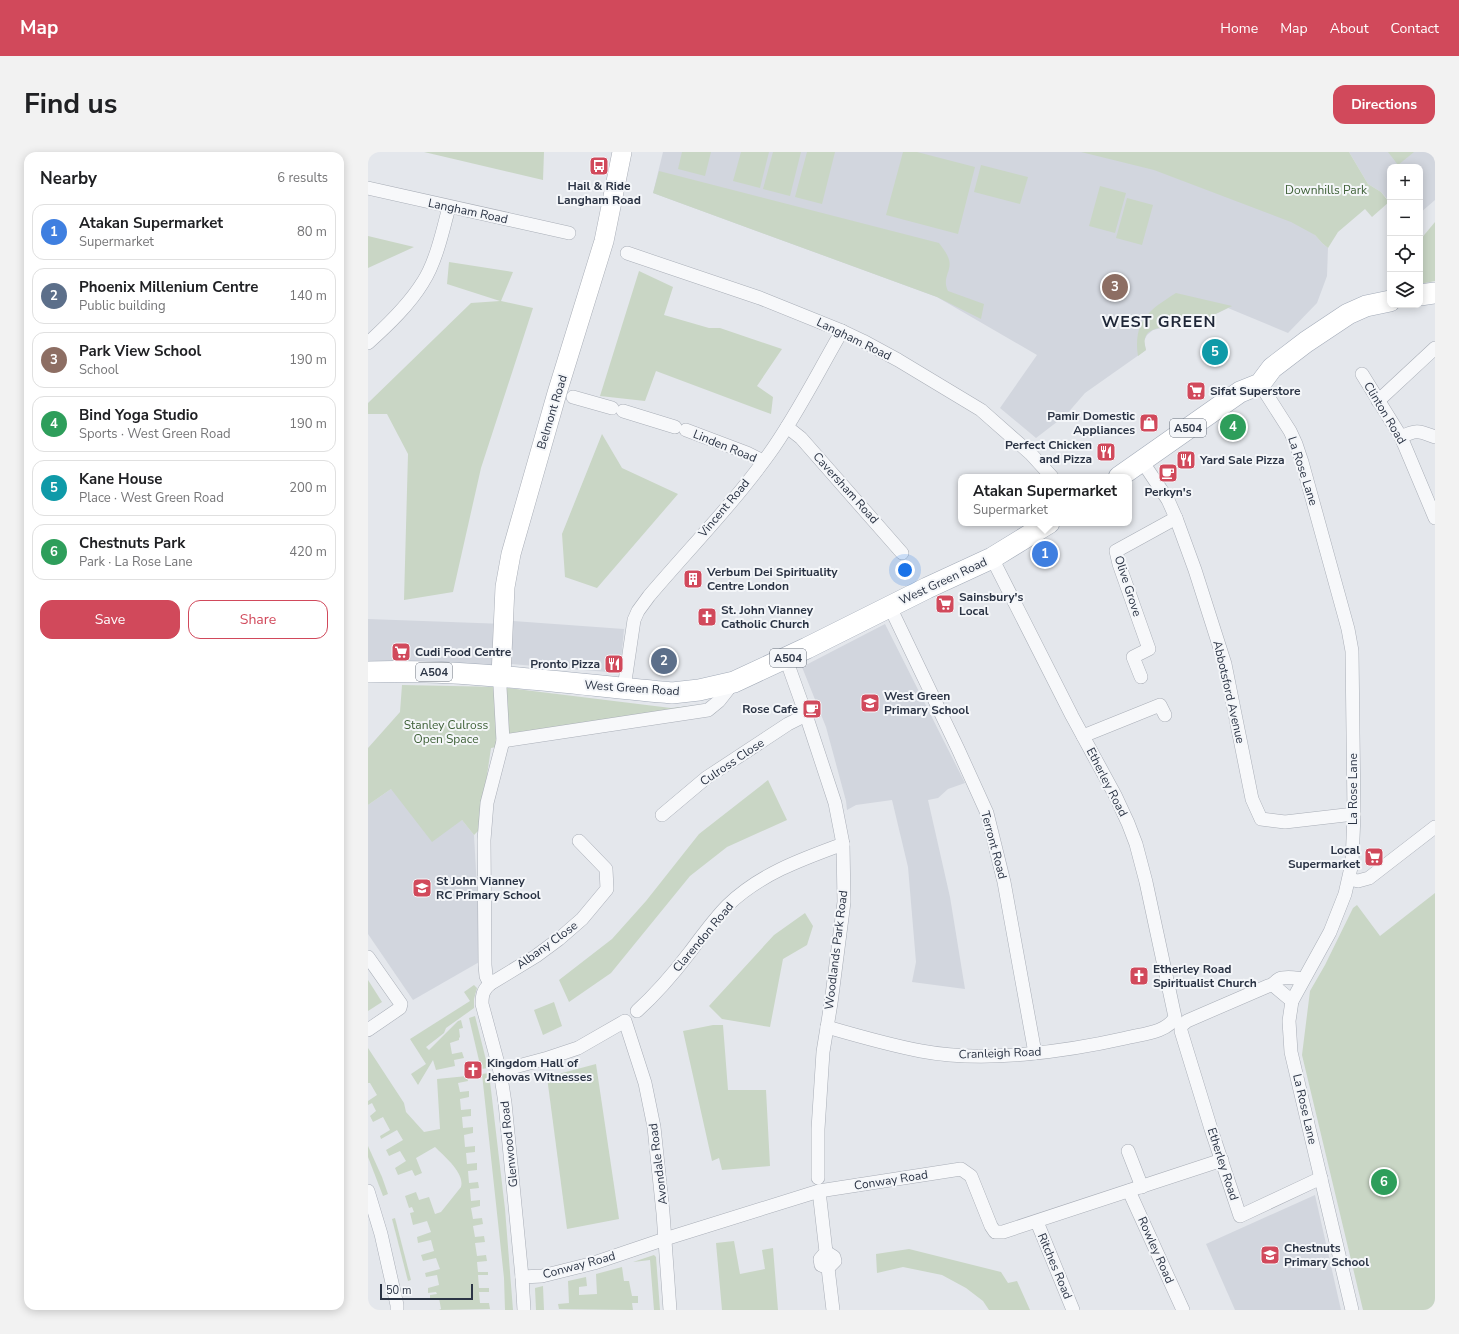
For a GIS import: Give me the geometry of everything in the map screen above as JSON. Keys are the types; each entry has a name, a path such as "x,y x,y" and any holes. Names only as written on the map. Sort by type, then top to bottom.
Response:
{"main road":[{"name":"Belmont Road","path":"501,676 505,587 511,554 555,399 604,241 622,153"},
{"path":"1423,295 1435,293"},
{"path":"1260,384 1272,368 1335,321 1356,310 1387,302"},
{"name":"A504","path":"1123,474 1240,392 1260,384"},
{"name":"West Green Road","path":"368,672 410,671 501,676 672,693 699,690 734,682 786,659 927,588 992,558 1044,526"}],"street":[{"name":"Langham Road","path":"368,188 568,233"},
{"path":"368,343 403,309 424,282 434,258 449,207"},
{"name":"Langham Road","path":"628,253 767,301 842,331 898,360 981,410 1031,454 1049,474"},
{"name":"Vincent Road","path":"624,688 634,620 638,611 763,461 787,427 814,383 842,331"},
{"path":"1378,401 1435,348"},
{"name":"Clinton Road","path":"1362,374 1401,437 1435,518"},
{"name":"La Rose Lane","path":"1260,384 1290,430 1296,444 1348,629 1352,651 1354,814 1350,879 1340,909 1330,932 1292,1001 1289,1021 1291,1052 1352,1310"},
{"name":"Linden Road","path":"573,397 680,428 747,453 763,461"},
{"name":"Caversham Road","path":"787,427 801,438 902,552"},
{"path":"1401,437 1413,431 1422,432 1435,437"},
{"name":"Abbotsford Avenue","path":"1142,461 1168,500 1195,570 1225,664 1252,799 1261,819 1285,822 1354,814"},
{"name":"Olive Grove","path":"1141,677 1133,657 1149,648 1119,564 1116,551 1176,518"},
{"name":"Etherley Road","path":"992,558 1115,796 1136,844 1175,1017 1240,1216 1321,1178"},
{"name":"Terront Road","path":"890,607 987,813 1004,882 1035,1053"},
{"name":"Woodlands Park Road","path":"786,659 835,803 843,844 844,902 821,1072 818,1129 818,1178"},
{"path":"490,984 486,976 485,965 484,840 487,803 503,741 500,687 501,676"},
{"path":"503,741 708,710 718,701 734,682"},
{"path":"1083,736 1160,705 1165,715"},
{"name":"Culross Close","path":"662,815 706,778 788,724 806,715"},
{"path":"1350,879 1358,881 1369,878 1435,827"},
{"name":"Albany Close","path":"490,984 536,956 559,939 582,919 607,889 606,869 578,841"},
{"name":"Clarendon Road","path":"637,1011 665,983 728,904 758,881 809,856 843,844"},
{"path":"368,957 400,1004 400,1008 368,1030"},
{"name":"Cranleigh Road","path":"827,1027 860,1037 921,1051 977,1056 1035,1053 1104,1043 1161,1029 1187,1021 1273,985 1279,979 1288,977 1303,979"},
{"name":"Glenwood Road","path":"490,984 485,988 482,995 482,1004 500,1071 505,1103 524,1310"},
{"path":"1273,985 1292,1001"},
{"name":"Avondale Road","path":"500,1071 578,1048 625,1021 645,1083 654,1127 665,1239 670,1310"},
{"path":"1128,1151 1142,1187"},
{"name":"Conway Road","path":"522,1277 542,1276 588,1265 665,1239 819,1191 961,1169 971,1176 991,1226 995,1232 1003,1232 1222,1160"},
{"path":"368,1191 381,1234 397,1310"},
{"path":"819,1191 826,1252 834,1257 835,1261 828,1268 833,1310"},
{"name":"Rowley Road","path":"1129,1191 1183,1310"},
{"name":"Ritches Road","path":"1036,1222 1073,1310"}],"shaded area":[{"path":"663,152 1124,152 1304,222 1328,248 1327,276 1317,303 1288,333 1228,308 1189,327 1186,324 1181,324 1153,330 1147,335 1144,341 1146,350 1085,393 1066,415 1036,438 1000,408 1037,355 937,297 653,193"},
{"path":"1349,152 1435,152 1435,200 1423,210 1423,164 1387,164 1387,199 1381,192 1368,184"},
{"path":"368,619 505,624 505,666 368,662"},
{"path":"513,621 624,629 620,673 511,664"},
{"path":"885,624 965,783 948,789 938,798 928,800 950,897 965,989 912,982 916,962 908,867 892,800 856,805 847,810 846,801 826,727 802,667"},
{"name":"St John Vianney RC Primary School","path":"391,789 462,820 474,835 481,961 413,1000 368,934 368,805"},
{"name":"Chestnuts Primary School","path":"1315,1195 1341,1310 1235,1310 1206,1244"}],"green space":[{"path":"424,152 544,152 543,180"},
{"path":"682,152 711,152 705,176 678,169"},
{"path":"741,152 769,152 760,188 733,181"},
{"path":"773,152 801,152 790,196 763,189"},
{"path":"807,152 835,152 822,204 795,197"},
{"path":"903,152 917,152 975,167 958,234 886,215"},
{"name":"Downhills Park","path":"1081,152 1349,152 1368,184 1381,192 1387,200 1387,204 1372,217 1365,209 1338,232 1328,248 1315,235 1291,222 1154,170"},
{"path":"1388,152 1414,152 1399,164 1397,164"},
{"path":"981,165 1028,177 1020,204 974,192"},
{"path":"659,171 939,243 948,257 950,266 946,282 948,291 984,304 981,319 937,297 653,193"},
{"path":"1100,186 1126,193 1115,233 1089,226"},
{"path":"1127,198 1153,205 1142,245 1116,238"},
{"path":"1435,222 1435,281 1423,283 1423,272 1423,236"},
{"path":"368,236 414,247 368,268"},
{"path":"449,262 513,272 501,301 533,308 481,468 453,592 404,600 408,454 387,414 368,414 368,403 471,303 500,301 447,284"},
{"path":"639,271 673,287 664,315 709,328 720,328 782,349 757,386 773,397 771,414 656,371 645,401 600,396"},
{"path":"1176,293 1232,306 1189,327 1186,324 1165,326 1154,329 1147,334 1145,338 1146,350 1138,356 1138,334 1145,318 1158,305"},
{"path":"602,434 622,468 678,494 597,588 565,577 562,534"},
{"name":"Stanley Culross Open Space","path":"402,685 500,687 671,708 716,703 716,713 491,748 479,830 474,835 462,820 432,842 391,789 368,805 368,748 400,712"},
{"path":"768,780 787,820 727,847 690,876 611,973 569,1002 559,980 612,939 646,901 699,834"},
{"path":"1435,893 1435,1310 1363,1310 1302,1055 1310,991 1325,965 1353,908 1357,905 1380,936"},
{"path":"805,913 813,926 807,945 783,959 770,1027 722,1019 709,1006 774,935"},
{"path":"368,980 382,1002 368,1011"},
{"path":"474,985 477,988 474,999 474,1008 446,1028 444,1033 426,1047 429,1050 458,1021 461,1020 463,1028 459,1029 459,1040 450,1043 452,1054 462,1052 464,1058 454,1060 455,1066 436,1070 433,1060 418,1085 411,1074 426,1064 410,1039 470,1001 464,992"},
{"path":"554,1002 562,1026 543,1035 534,1010"},
{"path":"475,1016 488,1068 481,1069 469,1018"},
{"path":"713,1025 723,1025 728,1090 766,1090 770,1166 722,1170 719,1158 712,1161 683,1031"},
{"path":"368,1048 404,1103 406,1112 424,1132 440,1129 437,1079 467,1076 468,1081 458,1083 460,1092 469,1091 469,1097 460,1099 461,1110 471,1109 471,1116 462,1117 463,1128 473,1127 473,1133 464,1135 465,1147 475,1146 475,1152 466,1153 467,1164 477,1163 477,1170 468,1171 469,1183 478,1182 479,1188 470,1189 471,1201 480,1200 480,1206 471,1208 473,1219 482,1218 483,1224 473,1226 475,1237 484,1236 485,1242 475,1243 477,1256 486,1255 487,1261 477,1262 478,1272 488,1272 488,1275 478,1275 479,1288 489,1288 489,1292 479,1292 480,1303 489,1303 490,1309 439,1310 441,1309 439,1298 430,1300 430,1295 437,1294 436,1292 428,1293 428,1288 439,1285 437,1275 426,1277 425,1273 440,1269 436,1258 423,1261 421,1255 434,1251 431,1240 418,1243 417,1237 431,1232 427,1221 413,1225 410,1213 414,1212 412,1207 409,1208 405,1196 416,1192 419,1200 429,1197 435,1214 441,1212 461,1187 460,1176 453,1165 435,1147 416,1158 422,1173 415,1176 412,1170 398,1175 395,1168 406,1161 400,1151 389,1156 386,1150 403,1140 397,1130 381,1139 380,1136 390,1130 383,1117 373,1122 370,1116 376,1111 372,1103 368,1105 368,1101 377,1095 370,1083 368,1083"},
{"path":"596,1064 619,1219 567,1229 547,1077"},
{"path":"489,1073 505,1209 513,1310 505,1310 504,1278 482,1074"},
{"path":"368,1146 388,1194 383,1196 368,1157"},
{"path":"395,1218 411,1280 408,1281 392,1219"},
{"path":"734,1241 740,1274 765,1269 762,1250 773,1248 778,1310 722,1310 716,1243"},
{"path":"909,1249 1001,1272 1008,1283 1017,1281 1030,1310 989,1310 983,1301 966,1288 942,1275 903,1267 877,1273 876,1254"},
{"path":"654,1255 656,1257 660,1310 654,1310 650,1260 633,1262"},
{"path":"622,1267 624,1281 629,1281 632,1296 638,1296 638,1303 632,1303 633,1310 559,1309 558,1304 569,1303 568,1281 586,1277 587,1286 579,1287 579,1295 597,1294 596,1274"},
{"path":"543,1286 544,1310 536,1310 535,1288"}],"place":[{"name":"Hail & Ride Langham Road","path":"599,166"},
{"name":"Park View School","path":"1115,287"},
{"name":"Kane House","path":"1215,352"},
{"name":"Sifat Superstore","path":"1196,391"},
{"name":"Pamir Domestic Appliances","path":"1149,423"},
{"name":"Bind Yoga Studio","path":"1233,427"},
{"name":"Perfect Chicken and Pizza","path":"1106,452"},
{"name":"Yard Sale Pizza","path":"1186,460"},
{"name":"Perkyn's","path":"1168,473"},
{"name":"Atakan Supermarket","path":"1045,554"},
{"name":"Verbum Dei Spirituality Centre London","path":"693,579"},
{"name":"Sainsbury's Local","path":"945,604"},
{"name":"St. John Vianney Catholic Church","path":"707,617"},
{"name":"Cudi Food Centre","path":"401,652"},
{"name":"Phoenix Millenium Centre","path":"664,661"},
{"name":"Pronto Pizza","path":"614,664"},
{"name":"West Green Primary School","path":"870,703"},
{"name":"Rose Cafe","path":"812,709"},
{"name":"Local Supermarket","path":"1374,857"},
{"name":"St John Vianney RC Primary School","path":"422,888"},
{"name":"Etherley Road Spiritualist Church","path":"1139,976"},
{"name":"Kingdom Hall of Jehovas Witnesses","path":"473,1070"},
{"name":"Chestnuts Park","path":"1384,1182"},
{"name":"Chestnuts Primary School","path":"1270,1255"}],"district":[{"name":"WEST GREEN","path":"1159,322"}]}
